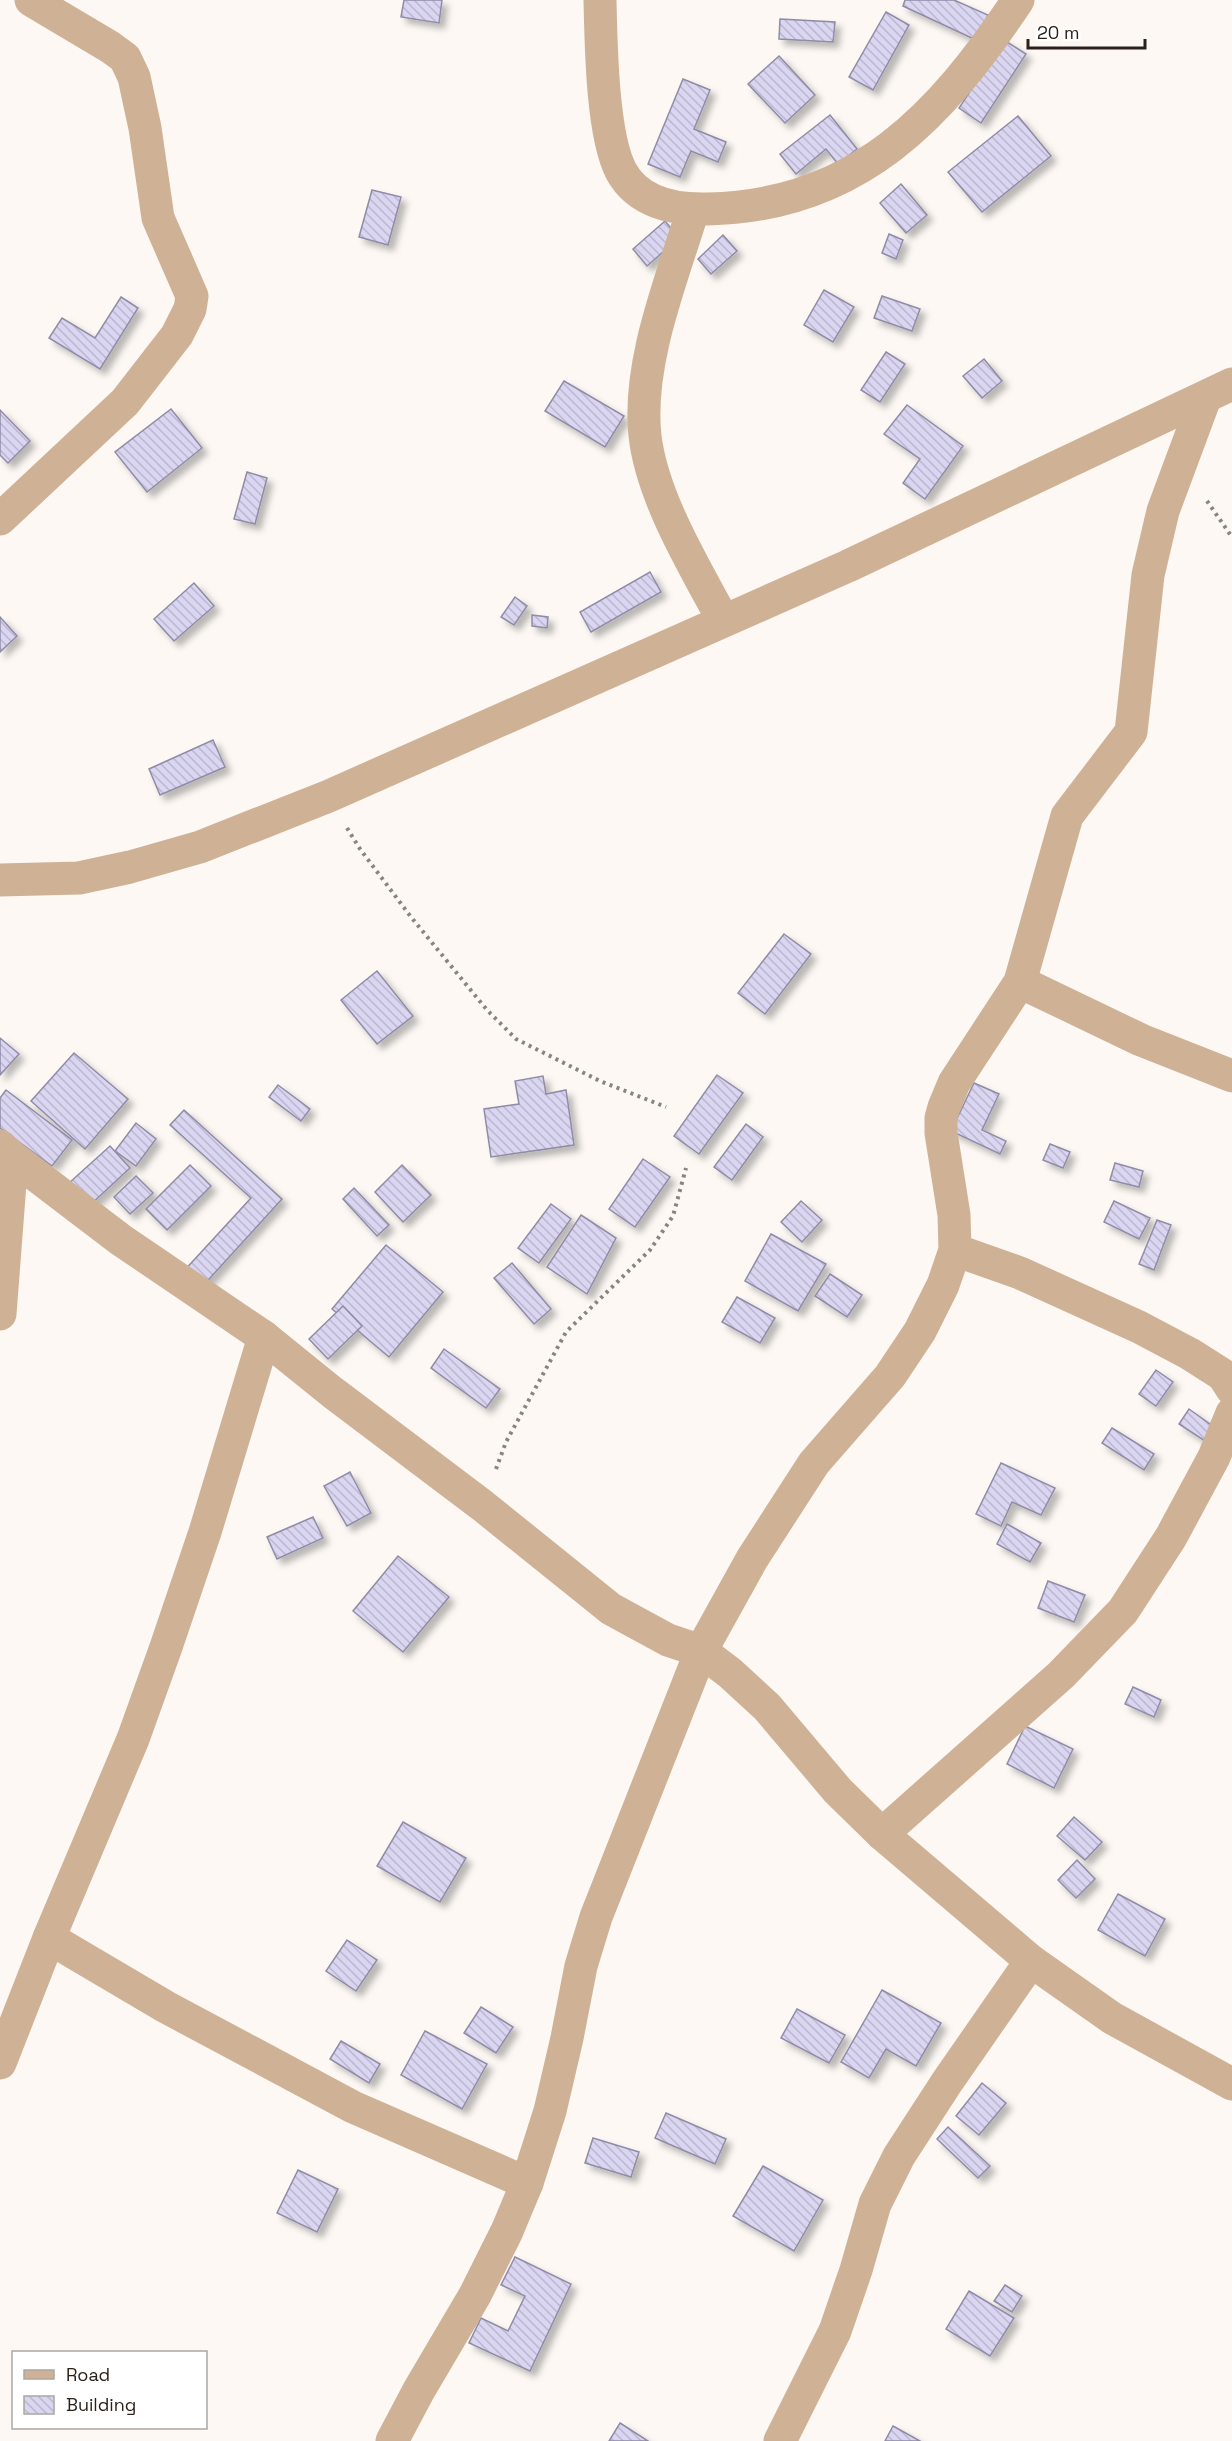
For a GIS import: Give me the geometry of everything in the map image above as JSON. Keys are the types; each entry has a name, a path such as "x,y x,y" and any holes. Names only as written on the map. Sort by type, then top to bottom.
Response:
{"street":[{"path":"0,519 125,402 177,334 190,309 192,296 159,218 145,128 134,76 124,58 110,47 31,0"},
{"path":"600,0 610,136 621,171 632,185 656,202 673,208 693,210 760,205 797,195 853,173 905,138 946,97 990,42 1018,0"},
{"path":"693,210 660,319 649,367 644,402 645,437 657,484 686,552 723,620"},
{"path":"0,880 79,878 130,867 200,847 329,796 848,566 1218,391"},
{"path":"392,2441 418,2390 475,2295 507,2231 527,2183 550,2111 581,1966 596,1917 701,1651 752,1559 814,1463 890,1376 920,1331 943,1285 955,1250 954,1215 940,1118 954,1083 1020,982 1067,816 1131,732 1151,564 1163,511 1218,391"},
{"path":"1020,982 1141,1040 1232,1076"},
{"path":"0,1314 6,1151"},
{"path":"6,1151 121,1240 264,1337 332,1392 483,1506 611,1609 668,1640 701,1651 730,1672 767,1707 838,1791 882,1834 1031,1961 1112,2018 1232,2084"},
{"path":"955,1250 1020,1273 1138,1327 1190,1354 1229,1379"},
{"path":"0,2062 49,1938 133,1739 205,1532 264,1337"},
{"path":"882,1834 1061,1675 1123,1611 1171,1537 1214,1457 1232,1413"},
{"path":"49,1938 166,2007 352,2107 527,2183"},
{"path":"780,2441 835,2331 856,2270 874,2204 899,2156 1031,1961"}],"path":[{"path":"329,796 360,849 411,917 487,1010 516,1039 600,1081 666,1107"},
{"path":"483,1506 506,1442 566,1332 650,1250 673,1216 686,1168"}],"building":[{"path":"404,0 442,0 439,23 401,17"},
{"path":"905,0 954,0 988,15 976,40 903,6"},
{"path":"886,12 909,25 873,90 849,77"},
{"path":"780,19 835,22 833,42 779,39"},
{"path":"1004,40 1026,54 981,123 959,108"},
{"path":"779,56 815,95 785,123 748,84"},
{"path":"683,79 710,90 694,129 726,142 718,162 691,151 680,177 648,164"},
{"path":"830,115 857,149 838,164 826,149 796,174 780,154"},
{"path":"1018,116 1051,156 982,212 948,172"},
{"path":"901,184 927,215 906,233 880,203"},
{"path":"372,190 401,197 388,245 359,237"},
{"path":"665,221 679,238 647,266 633,249"},
{"path":"889,234 903,240 896,259 882,253"},
{"path":"723,235 737,251 711,274 698,259"},
{"path":"824,290 854,307 833,342 804,325"},
{"path":"882,296 920,309 912,331 874,318"},
{"path":"121,297 138,308 100,369 49,338 62,318 95,338"},
{"path":"886,352 905,364 880,402 861,390"},
{"path":"984,359 1002,381 982,398 963,376"},
{"path":"564,381 624,416 605,447 545,411"},
{"path":"907,405 963,446 925,499 903,483 920,459 884,434"},
{"path":"171,409 202,448 147,492 115,452"},
{"path":"0,410 30,441 8,463 0,455"},
{"path":"247,472 267,478 255,524 234,519"},
{"path":"650,572 661,592 591,632 580,612"},
{"path":"194,583 214,606 174,641 154,619"},
{"path":"515,597 527,606 514,625 501,617"},
{"path":"532,615 548,617 547,628 532,626"},
{"path":"0,617 17,636 0,652"},
{"path":"213,740 225,767 160,795 149,769"},
{"path":"784,934 811,954 765,1014 738,993"},
{"path":"377,971 413,1016 377,1044 341,1000"},
{"path":"0,1038 19,1054 0,1075"},
{"path":"74,1053 128,1099 85,1149 31,1101"},
{"path":"717,1075 743,1093 699,1154 674,1136"},
{"path":"543,1076 546,1094 566,1090 574,1145 491,1157 484,1109 519,1104 515,1081"},
{"path":"974,1083 999,1094 982,1130 1006,1141 1000,1154 951,1131"},
{"path":"278,1085 310,1109 301,1121 269,1097"},
{"path":"6,1090 72,1140 52,1166 0,1128 0,1098"},
{"path":"184,1110 282,1199 200,1289 182,1273 251,1198 170,1125"},
{"path":"136,1123 156,1139 136,1166 115,1151"},
{"path":"746,1124 763,1137 732,1180 714,1167"},
{"path":"1050,1144 1070,1152 1063,1168 1043,1160"},
{"path":"110,1146 130,1168 89,1206 68,1184"},
{"path":"643,1159 670,1177 635,1227 609,1209"},
{"path":"1115,1163 1143,1171 1139,1187 1110,1180"},
{"path":"190,1165 211,1186 167,1230 146,1209"},
{"path":"402,1165 431,1195 403,1222 375,1192"},
{"path":"136,1176 153,1193 130,1214 114,1197"},
{"path":"354,1188 389,1225 377,1236 343,1199"},
{"path":"801,1201 822,1220 802,1242 781,1222"},
{"path":"1114,1201 1150,1218 1139,1239 1104,1222"},
{"path":"551,1204 571,1219 539,1263 518,1248"},
{"path":"581,1215 616,1238 587,1294 547,1267"},
{"path":"1157,1220 1171,1225 1154,1270 1139,1264"},
{"path":"771,1234 826,1264 798,1311 745,1281"},
{"path":"386,1245 443,1292 389,1357 332,1309"},
{"path":"512,1263 551,1309 534,1324 494,1278"},
{"path":"830,1274 862,1295 847,1317 815,1296"},
{"path":"737,1297 775,1318 760,1343 722,1322"},
{"path":"343,1306 362,1326 328,1359 309,1339"},
{"path":"444,1349 500,1389 486,1408 431,1368"},
{"path":"1156,1370 1173,1382 1156,1406 1139,1394"},
{"path":"1189,1409 1214,1427 1205,1441 1179,1424"},
{"path":"1112,1428 1154,1454 1144,1470 1102,1443"},
{"path":"1001,1463 1055,1488 1041,1515 1012,1502 1001,1526 976,1514"},
{"path":"350,1472 371,1513 347,1526 324,1486"},
{"path":"313,1517 323,1538 277,1559 267,1537"},
{"path":"1007,1524 1041,1543 1030,1562 997,1544"},
{"path":"398,1556 449,1597 403,1652 353,1611"},
{"path":"1048,1581 1085,1595 1074,1622 1038,1608"},
{"path":"1133,1687 1161,1700 1154,1717 1125,1704"},
{"path":"1025,1726 1073,1749 1054,1788 1007,1764"},
{"path":"1074,1817 1102,1842 1085,1860 1057,1836"},
{"path":"403,1822 466,1858 440,1902 377,1866"},
{"path":"1077,1860 1095,1879 1076,1898 1058,1880"},
{"path":"1118,1894 1165,1919 1145,1956 1098,1930"},
{"path":"347,1940 377,1960 356,1991 326,1971"},
{"path":"882,1990 941,2023 916,2066 886,2049 869,2078 841,2062"},
{"path":"481,2007 513,2027 496,2053 464,2033"},
{"path":"797,2009 845,2035 829,2063 781,2038"},
{"path":"425,2031 487,2064 462,2109 401,2075"},
{"path":"341,2041 380,2064 369,2083 330,2059"},
{"path":"982,2083 1006,2103 979,2135 956,2116"},
{"path":"666,2113 726,2139 715,2164 655,2138"},
{"path":"948,2127 990,2166 978,2178 937,2139"},
{"path":"593,2138 639,2152 631,2177 585,2163"},
{"path":"763,2166 823,2200 794,2251 733,2216"},
{"path":"298,2170 338,2189 317,2232 277,2213"},
{"path":"515,2257 571,2284 530,2371 469,2343 481,2318 508,2331 525,2296 501,2285"},
{"path":"1005,2285 1022,2296 1012,2312 994,2301"},
{"path":"969,2291 1014,2318 990,2356 946,2329"},
{"path":"620,2423 648,2441 609,2441"},
{"path":"893,2426 920,2441 885,2441"}]}
